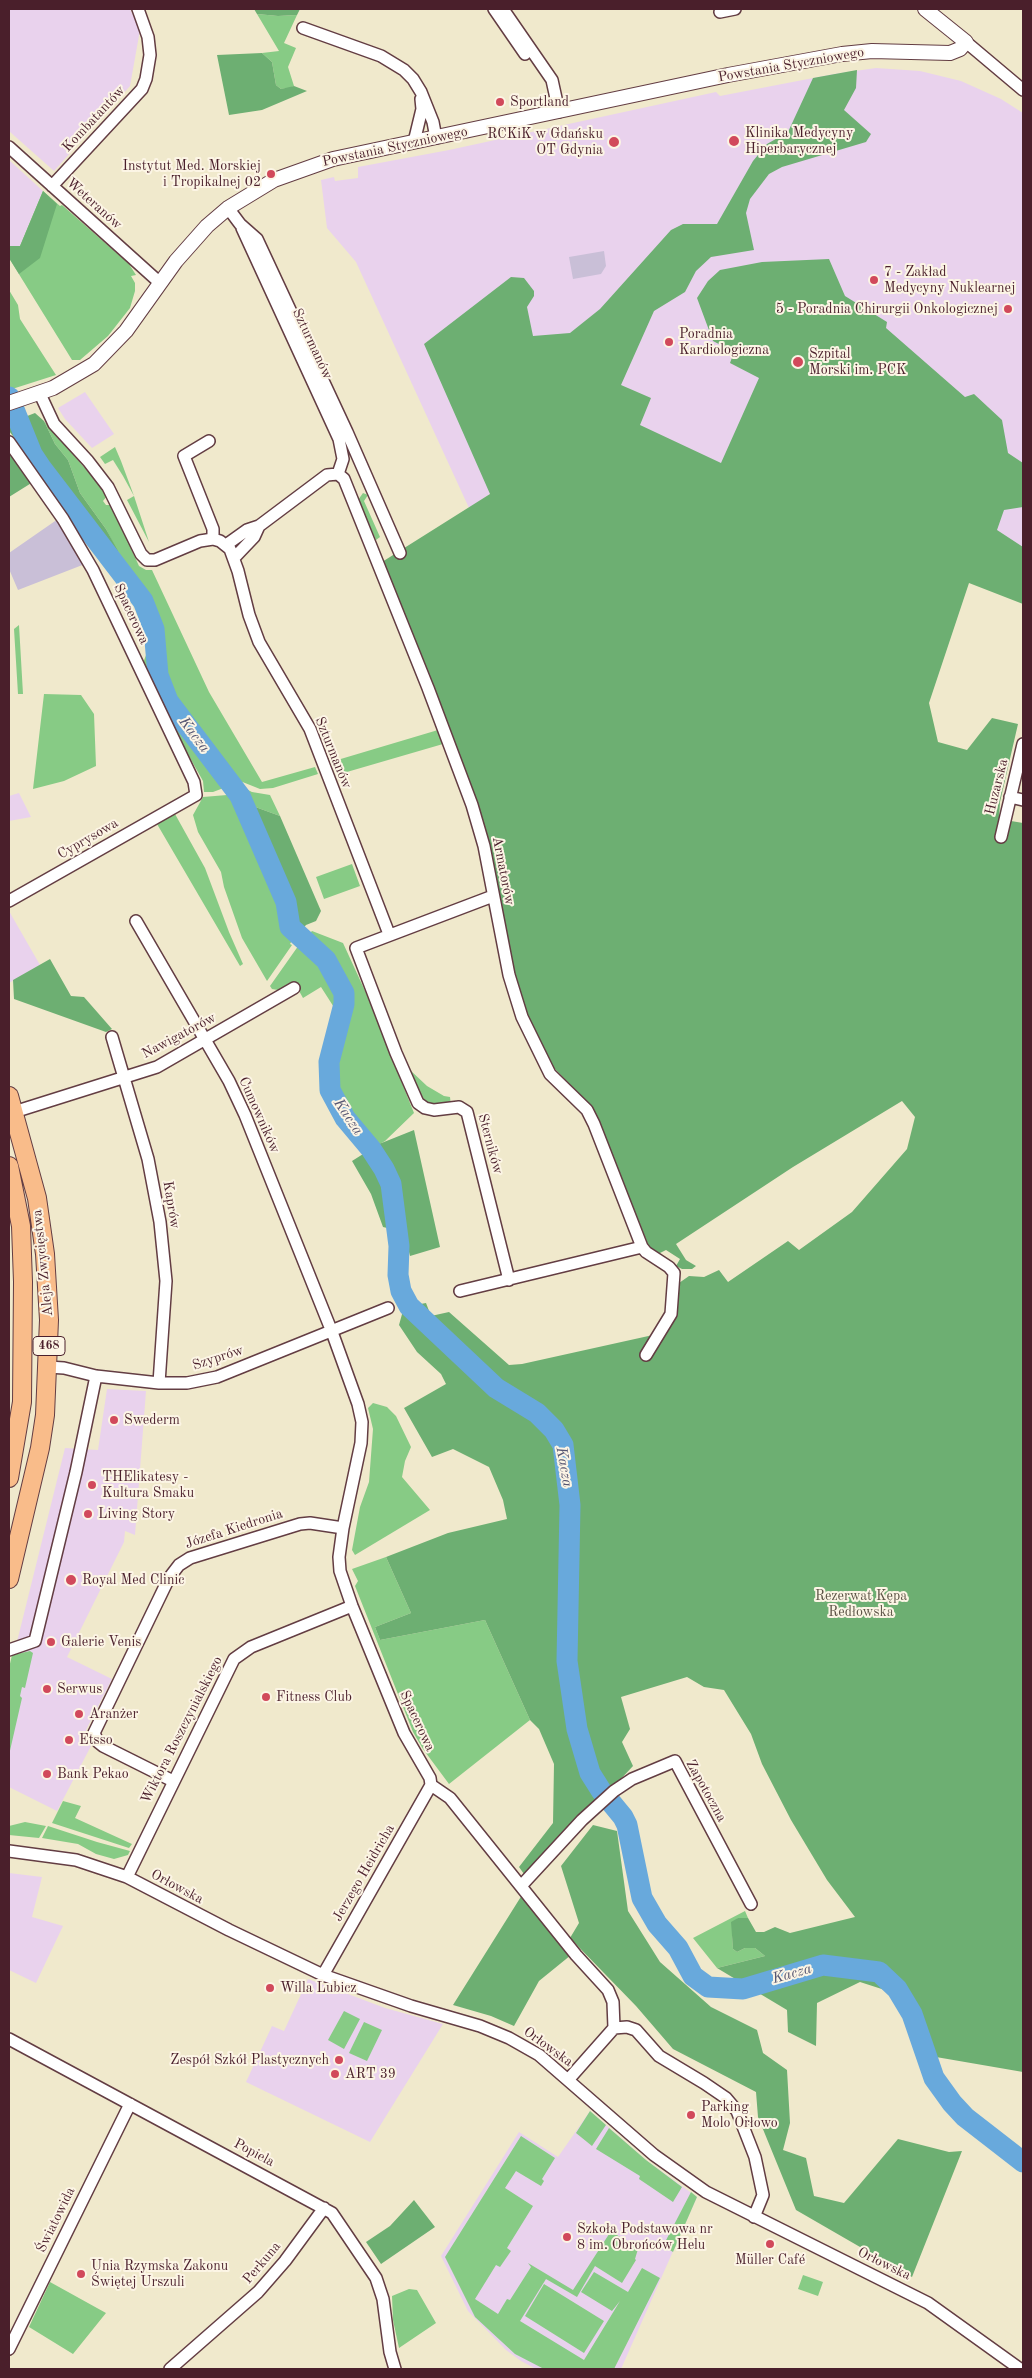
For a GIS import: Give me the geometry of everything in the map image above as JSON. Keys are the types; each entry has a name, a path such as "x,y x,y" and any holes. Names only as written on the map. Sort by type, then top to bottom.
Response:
{"main road":[{"name":"Aleja Zwycięstwa","path":"9,1579 40,1448 48,1367 50,1320 44,1246 30,1167 11,1104"},
{"name":"Aleja Zwycięstwa","path":"9,1166 18,1202 23,1250 22,1402 11,1457 9,1478"}],"street":[{"name":"Kombatantów","path":"52,186 142,89 150,66 148,37 138,9"},
{"path":"494,9 548,86 554,91"},
{"path":"503,9 552,80 559,112"},
{"path":"720,12 735,9"},
{"path":"925,9 1023,90"},
{"path":"304,28 394,62 414,79 433,122 436,138"},
{"name":"Powstania Styczniowego","path":"9,403 24,400 62,384 94,364 126,331 191,243 228,208 274,180 298,170 321,162 728,75 842,54 872,51 950,53 960,49 966,42"},
{"path":"414,142 422,109 421,92"},
{"name":"Weteranów","path":"9,147 160,283"},
{"name":"Szturmanów","path":"228,208 240,224 257,239 367,480"},
{"name":"Szturmanów","path":"240,224 339,439 344,459 338,474"},
{"path":"40,394 54,424 88,461 108,487 141,554 147,560 155,560 200,541 213,538 226,545 247,530 259,526 327,475 338,474"},
{"path":"209,441 184,456 213,529 213,538"},
{"name":"Spacerowa","path":"9,442 63,519 93,570 194,782 196,795 182,803"},
{"name":"Armatorów","path":"338,474 344,479 428,688 472,806 484,846 509,975 522,1017 550,1074 587,1110 642,1247"},
{"path":"348,489 367,480 400,553"},
{"path":"234,558 254,537 259,526"},
{"name":"Szturmanów","path":"226,545 234,558 249,615 259,642 310,729 389,934"},
{"name":"Huzarska","path":"1001,837 1023,744"},
{"path":"1010,797 1023,800"},
{"name":"Cyprysowa","path":"9,901 182,803"},
{"path":"389,934 493,896"},
{"name":"Cumowników","path":"136,921 206,1040 245,1115 332,1332"},
{"name":"Sterników","path":"389,934 356,948 398,1060 418,1103 425,1108 434,1110 459,1108 467,1112 509,1280"},
{"name":"Nawigatorów","path":"11,1104 125,1078 158,1067 294,988"},
{"name":"Kaprów","path":"112,1037 148,1159 160,1222 166,1281 159,1383"},
{"path":"460,1291 642,1247 674,1273 671,1314 646,1355"},
{"name":"Szyprów","path":"48,1367 64,1368 96,1376 187,1384 217,1377 388,1308"},
{"name":"Spacerowa","path":"332,1332 358,1404 362,1422 362,1443 343,1528 339,1557 340,1571 352,1606 404,1733 430,1778 431,1785"},
{"path":"9,1650 34,1641 76,1472 96,1376"},
{"name":"Józefa Kiedronia","path":"173,1781 103,1746 98,1742 94,1733 169,1578 179,1565 190,1558 300,1524 310,1523 343,1528"},
{"name":"Wiktora Roszczynialskiego","path":"126,1877 234,1659 251,1647 352,1606"},
{"name":"Zapotoczna","path":"521,1886 582,1820 614,1790 632,1780 675,1762 751,1904"},
{"path":"431,1785 450,1798 576,1955 608,1990 613,2002 614,2028 568,2080"},
{"name":"Jerzego Heidricha","path":"323,1975 431,1785"},
{"name":"Orłowska","path":"9,1851 76,1860 126,1877 236,1934 323,1975 411,2006 480,2026 509,2038 539,2055 672,2169 706,2192 928,2303 1020,2369"},
{"path":"614,2028 627,2027 636,2030 659,2056 726,2098 737,2110 755,2157 764,2195 754,2217"},
{"name":"Popiela","path":"9,2039 324,2208 336,2218 376,2278 383,2299 390,2352 395,2369"},
{"name":"Światowida","path":"9,2349 130,2104"},
{"name":"Perkuna","path":"170,2369 258,2292 285,2261 324,2208"}],"shaded area":[{"path":"9,9 130,9 140,30 130,86 54,171 9,131"},
{"name":"Szpital Morski im. PCK","path":"876,68 920,71 961,81 1001,99 1023,113 1023,560 490,494 469,508 356,262 327,228 321,180 334,177 335,181 358,178 358,167 449,150 716,92 720,96 834,74"},
{"path":"9,160 43,191 20,246 9,246"},
{"path":"604,251 606,266 601,274 573,279 569,257"},
{"path":"85,392 114,434 92,448 65,419 58,408"},
{"path":"58,519 85,564 18,590 9,569 9,553"},
{"path":"19,793 31,817 9,821 9,796"},
{"path":"9,911 40,965 9,983"},
{"path":"107,1389 146,1391 135,1535 125,1531 124,1542 67,1657 112,1679 86,1730 91,1746 57,1811 9,1787 9,1674 65,1448 98,1450"},
{"path":"9,1873 42,1877 32,1917 63,1926 36,1983 9,1970"},
{"name":"Zespół Szkół Plastycznych","path":"308,1979 385,2008 443,2024 370,2142 246,2082 272,2026 284,2031"},
{"name":"Szkoła Podstawowa nr 8 im. Obrońców Helu","path":"590,2111 646,2160 697,2197 621,2369 536,2369 506,2350 468,2311 441,2256 519,2132 558,2157"}],"green space":[{"path":"254,9 300,9 297,15 278,16 257,14"},
{"path":"257,14 297,15 284,43 296,48 288,67 294,86 281,89 276,85 272,62 262,53 279,51"},
{"path":"262,53 272,62 276,85 281,89 294,86 307,91 262,110 229,115 217,55"},
{"name":"Rezerwat Kępa Redłowska","path":"857,70 856,88 844,110 871,134 866,142 782,167 769,174 750,199 746,213 754,250 711,257 696,271 685,292 654,311 621,385 651,398 640,425 721,463 759,378 730,363 734,352 713,341 697,298 708,281 720,270 762,262 829,259 845,296 887,322 886,328 965,397 974,394 1002,420 1008,453 1023,463 1023,507 1004,510 997,530 1023,547 1023,604 969,583 929,703 938,742 967,750 992,718 1018,724 1000,802 999,819 1023,823 1023,2072 936,2057 891,1992 860,1982 817,2003 816,2046 788,2032 787,2010 717,1968 765,1956 755,1948 745,1948 737,1952 733,1949 731,1922 738,1918 748,1918 756,1932 764,1932 775,1927 790,1933 855,1917 827,1880 791,1820 762,1764 751,1734 724,1690 704,1687 687,1677 621,1697 630,1729 622,1742 633,1766 617,1783 593,1802 524,1874 519,1867 553,1823 554,1764 539,1729 530,1720 485,1620 380,1640 375,1627 411,1613 386,1557 448,1533 507,1519 503,1500 489,1467 453,1449 432,1457 404,1408 446,1384 441,1374 417,1352 399,1325 404,1307 426,1303 431,1316 449,1312 509,1365 522,1364 653,1335 660,1340 679,1283 689,1276 704,1277 719,1270 728,1282 788,1241 799,1250 852,1212 907,1149 915,1117 902,1101 793,1167 676,1244 686,1260 696,1266 692,1269 682,1269 676,1266 680,1259 666,1250 658,1254 650,1249 597,1117 586,1101 554,1068 542,1049 527,1016 514,977 497,891 382,562 490,494 424,344 511,277 524,278 534,291 534,296 527,307 533,336 570,333 600,309 671,230 683,224 717,224 753,161 767,144 788,132 813,78"},
{"path":"43,191 60,206 62,205 129,264 136,275 131,276 135,283 135,291 130,308 108,336 80,360 72,360 9,258 9,246 20,246"},
{"path":"43,191 57,204 40,258 19,274 9,258 9,246 20,246"},
{"path":"9,290 18,305 20,319 56,375 9,390"},
{"path":"35,413 44,421 55,444 68,460 80,493 106,529 118,551 118,563 112,565 102,557 77,517 9,431 9,423"},
{"path":"44,421 107,496 103,501 106,505 110,505 139,566 146,570 152,570 209,692 262,782 315,767 318,774 273,788 260,789 240,781 234,784 188,726 176,707 165,683 162,629 154,610 133,576 118,563 117,551 106,529 80,493 68,460 55,444"},
{"path":"115,447 134,496 113,460 105,464 100,457"},
{"path":"9,448 33,482 9,497"},
{"path":"363,493 368,495 364,501 380,537 376,540 358,500"},
{"path":"134,496 149,542 127,500"},
{"path":"19,625 23,694 18,694 14,629"},
{"path":"151,642 155,675 165,700 229,786 213,792 204,792 203,781 177,735 143,663"},
{"path":"44,694 81,695 94,714 96,766 64,781 33,789"},
{"path":"438,730 443,744 340,774 334,761"},
{"path":"242,787 252,792 270,795 280,816 250,805 247,806"},
{"path":"232,792 249,823 282,902 288,929 295,936 290,944 292,945 267,981 242,938 224,887 221,872 198,832 193,815 203,797 227,795"},
{"path":"250,805 280,816 321,911 316,921 306,925 299,933 293,925 290,905 277,870 247,806"},
{"path":"175,814 205,868 243,964 240,966 157,824"},
{"path":"352,864 360,886 324,899 316,877"},
{"path":"312,931 343,943 366,993 414,1113 385,1141 373,1148 338,1091 335,1077 336,1064 344,1034 346,1007 349,1003 347,993 326,957 305,938"},
{"path":"301,942 319,957 340,992 341,1009 337,1012 321,987 303,998 294,982 278,990 272,989 270,986"},
{"path":"50,959 71,996 84,997 112,1029 106,1032 14,999 13,980"},
{"path":"410,1070 427,1086 444,1096 450,1097 451,1106 430,1106 422,1101 406,1071"},
{"path":"414,1130 440,1247 410,1256 404,1232 383,1227 371,1194 352,1161 379,1144"},
{"path":"373,1403 387,1407 396,1416 411,1447 405,1461 402,1477 430,1510 355,1555 352,1550 360,1507 369,1482 373,1429 368,1408"},
{"path":"386,1557 411,1613 375,1627 380,1640 485,1620 530,1720 449,1784 413,1732 355,1586 358,1581 352,1569"},
{"path":"30,1651 33,1653 25,1688 22,1687 20,1696 22,1698 9,1755 9,1668 12,1655"},
{"path":"63,1801 81,1806 75,1818 132,1844 129,1848 52,1823"},
{"path":"25,1822 46,1826 39,1838 9,1835 9,1826"},
{"path":"593,1825 617,1831 628,1911 660,1962 711,2007 757,2030 763,2053 787,2070 790,2123 783,2150 806,2158 814,2196 844,2203 898,2139 949,2152 962,2151 912,2277 796,2210 758,2117 756,2092 673,2049 636,2006 570,1938 579,1923 561,1866"},
{"path":"48,1826 130,1851 128,1855 114,1859 96,1854 78,1844 42,1838"},
{"path":"522,1895 571,1955 539,1981 514,2026 491,2016 453,2005"},
{"path":"745,1911 748,1918 738,1918 732,1932 733,1949 737,1952 745,1948 755,1948 765,1956 717,1968 693,1938"},
{"path":"344,2011 360,2019 344,2049 328,2040"},
{"path":"364,2022 382,2030 367,2061 349,2053"},
{"path":"590,2111 606,2125 592,2146 576,2133"},
{"path":"609,2128 646,2160 682,2187 673,2202 639,2179 640,2176 596,2149"},
{"path":"521,2136 555,2158 542,2179 544,2181 541,2186 516,2171 505,2188 533,2206 507,2248 511,2251 500,2267 496,2265 475,2299 498,2314 507,2299 510,2300 531,2267 528,2263 573,2290 611,2231 638,2249 636,2260 622,2283 595,2266 577,2297 546,2279 520,2321 584,2360 620,2301 612,2311 581,2292 594,2272 628,2292 642,2268 660,2278 614,2369 544,2369 515,2354 475,2317 445,2257"},
{"path":"691,2192 697,2197 673,2252 663,2246"},
{"path":"414,2200 435,2227 381,2264 366,2242 390,2226"},
{"path":"803,2275 823,2282 818,2296 798,2289"},
{"path":"50,2282 106,2313 73,2354 29,2327"},
{"path":"544,2284 604,2321 584,2353 525,2316"},
{"path":"409,2289 417,2290 436,2323 399,2348 393,2320 392,2296"}],"waterway":[{"name":"Kacza","path":"9,397 32,454 143,601 154,629 158,675 168,701 240,796 286,902 290,927 326,960 344,993 344,1004 329,1062 330,1090 345,1118 371,1149 391,1184 399,1246 398,1275 401,1291 409,1306 496,1388 537,1413 554,1430 563,1445 570,1505 567,1661 577,1729 590,1773 602,1792"},
{"name":"Kacza","path":"609,1800 627,1825 642,1898 657,1924 678,1948 693,1976 708,1987 743,1989 823,1965 879,1972 897,1989 912,2014 934,2078 952,2103 965,2117 1023,2162"}],"place":[{"name":"Sportland","path":"500,102"},
{"name":"Klinika Medycyny Hiperbarycznej","path":"734,141"},
{"name":"RCKiK w Gdańsku OT Gdynia","path":"614,142"},
{"name":"Instytut Med. Morskiej i Tropikalnej 02","path":"271,174"},
{"name":"7 - Zakład Medycyny Nuklearnej","path":"874,280"},
{"name":"5 - Poradnia Chirurgii Onkologicznej","path":"1008,309"},
{"name":"Poradnia Kardiologiczna","path":"669,342"},
{"name":"Szpital Morski im. PCK","path":"798,362"},
{"name":"Swederm","path":"114,1420"},
{"name":"THElikatesy - Kultura Smaku","path":"92,1485"},
{"name":"Living Story","path":"88,1514"},
{"name":"Royal Med Clinic","path":"71,1580"},
{"name":"Galerie Venis","path":"51,1642"},
{"name":"Serwus","path":"47,1689"},
{"name":"Fitness Club","path":"266,1697"},
{"name":"Aranżer","path":"79,1714"},
{"name":"Etsso","path":"69,1740"},
{"name":"Bank Pekao","path":"47,1774"},
{"name":"Willa Lubicz","path":"270,1988"},
{"name":"Zespół Szkół Plastycznych","path":"339,2060"},
{"name":"ART 39","path":"335,2074"},
{"name":"Parking Molo Orłowo","path":"691,2115"},
{"name":"Szkoła Podstawowa nr 8 im. Obrońców Helu","path":"567,2237"},
{"name":"Müller Café","path":"770,2244"},
{"name":"Unia Rzymska Zakonu Świętej Urszuli","path":"81,2274"}]}
